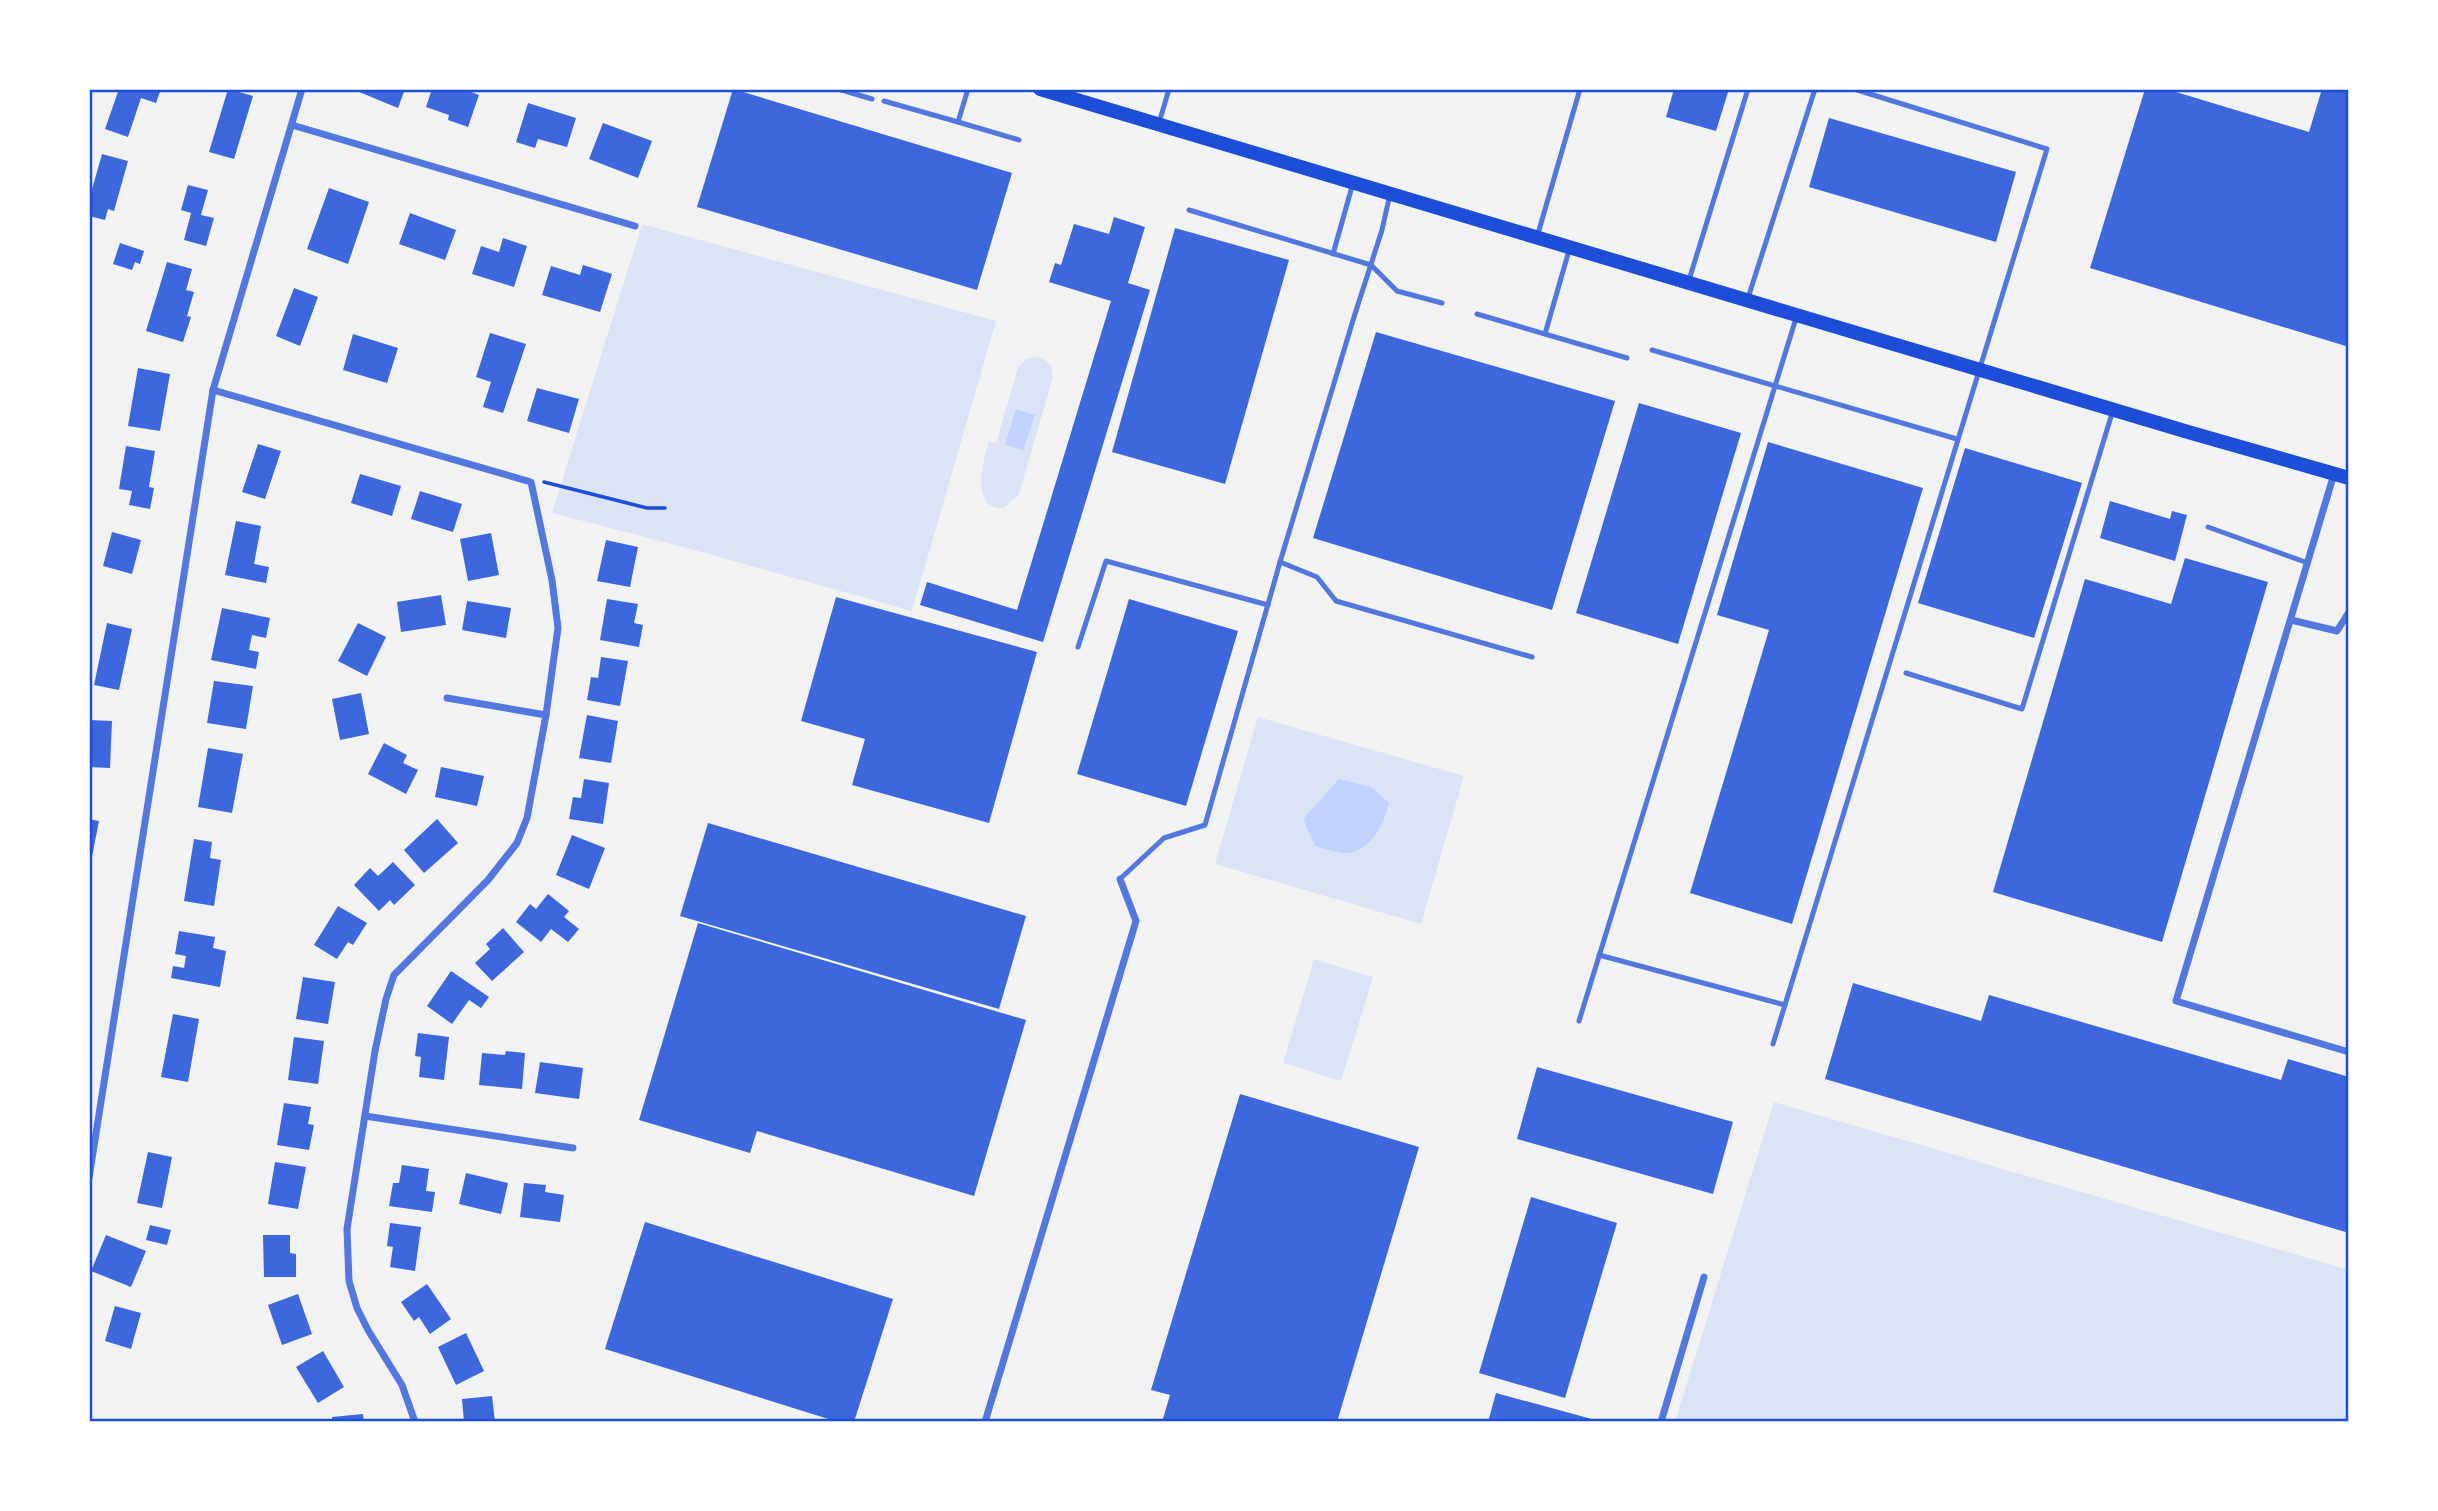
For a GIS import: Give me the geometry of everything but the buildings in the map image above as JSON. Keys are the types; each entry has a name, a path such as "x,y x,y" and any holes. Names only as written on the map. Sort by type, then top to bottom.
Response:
{"main road":[{"path":"1040,89 1978,370 2342,476"}],"street":[{"path":"89,1178 213,390 302,89"},
{"path":"292,125 635,226"},
{"path":"213,390 531,482 552,580 558,628 546,715 527,818 517,843 488,880 394,975 375,1051 347,1229 349,1281 357,1308 402,1385 415,1422"},
{"path":"2342,476 2308,563 2176,1001 2349,1052"},
{"path":"2291,620 2337,631 2349,612"},
{"path":"447,698 546,715"},
{"path":"985,1422 1136,921 1120,879"},
{"path":"366,1116 573,1148"},
{"path":"1661,1422 1704,1277"}],"lane":[{"path":"838,89 872,99"},
{"path":"958,122 968,89"},
{"path":"1158,125 1169,89"},
{"path":"1537,237 1580,89"},
{"path":"1688,283 1748,89"},
{"path":"1748,300 1815,89"},
{"path":"1773,1044 2047,149 1854,89"},
{"path":"884,101 1019,140"},
{"path":"1333,254 1353,183"},
{"path":"1120,879 1164,838 1205,825 1280,562 1391,194"},
{"path":"1189,210 1371,265 1396,290 1443,303"},
{"path":"1545,334 1570,247"},
{"path":"1477,314 1627,358"},
{"path":"1579,1021 1797,315"},
{"path":"1652,350 1957,439"},
{"path":"1906,673 2022,709 2113,410"},
{"path":"2208,527 2308,563"},
{"path":"1078,647 1106,561 1268,605"},
{"path":"1280,562 1317,577 1336,601 1532,657"},
{"path":"1599,955 1785,1004"}],"path":[{"path":"531,482 547,482 647,508 664,508"}],"shaded area":[{"path":"642,224 996,321 912,611 552,513"},
{"path":"1041,357 1051,365 1053,377 1019,494 1004,508 993,507 982,493 981,483 989,441 996,443 1018,368 1027,358"},
{"path":"1258,717 1464,776 1421,924 1215,864"},
{"path":"1314,959 1373,977 1341,1081 1283,1063"},
{"path":"1774,1102 2349,1270 2349,1422 1675,1422"}],"water":[{"path":"1016,409 1035,415 1023,450 1005,445"},
{"path":"1339,779 1371,787 1389,803 1376,834 1364,846 1348,853 1315,846 1303,819"}]}
